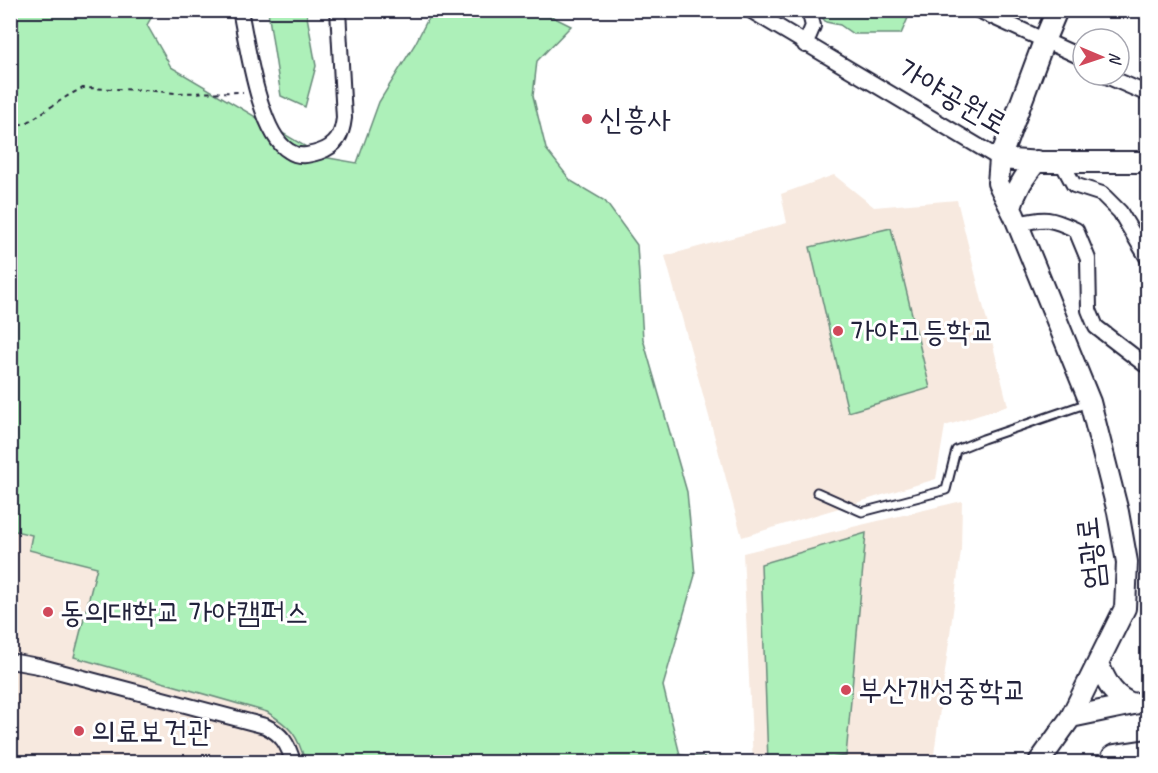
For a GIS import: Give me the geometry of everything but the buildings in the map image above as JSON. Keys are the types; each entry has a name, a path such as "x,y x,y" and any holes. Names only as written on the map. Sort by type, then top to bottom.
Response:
{"highway":[{"path":"1115,758 1148,753"}],"main road":[{"name":"엄광로","path":"1040,762 1071,717 1125,608 1126,562 1118,512 1090,402 1015,216 998,183 1000,159 1057,10"},
{"name":"가야공원로","path":"1000,159 1148,162"},
{"path":"1015,216 1015,192 1037,161"},
{"path":"1098,664 1109,687 1121,700 1140,703"},
{"path":"1071,717 1140,703"}],"street":[{"path":"240,10 257,92 266,120 278,142 289,152 304,156 330,148 342,134 344,118 338,10"},
{"name":"가야공원로","path":"750,10 805,45 1000,159"},
{"path":"805,45 813,26 809,10"},
{"path":"978,10 1071,53"},
{"path":"1131,87 1148,94"},
{"path":"1061,162 1074,185 1102,194 1120,212 1148,259"},
{"path":"1015,216 1060,222 1076,230 1088,259 1089,310 1096,327 1148,365"},
{"path":"10,661 39,666 254,722 278,732 284,739 293,762"}],"lane":[{"path":"817,492 862,512 946,490 956,450 1090,402"}],"path":[{"path":"10,128 28,122 83,88 175,93 257,92"},
{"path":"10,297 14,318 10,323"}],"shaded area":[{"name":"가야고등학교","path":"834,175 874,207 957,200 1008,406 945,426 936,479 742,537 665,256 787,223 781,194"},
{"name":"부산개성중학교","path":"962,501 961,551 933,762 753,762 743,553"},
{"name":"동의대학교 가야캠퍼스","path":"10,530 32,535 30,550 97,567 74,657 267,712 282,721 295,734 305,762 11,762"}],"green space":[{"path":"10,11 155,11 147,25 171,67 323,157 357,163 379,102 415,44 432,11 541,11 571,26 537,61 533,96 546,149 571,181 605,201 637,245 643,339 687,492 695,575 663,686 680,755 731,762 305,762 292,732 267,712 74,657 97,567 29,550 32,535 11,530"},
{"path":"268,11 306,11 316,66 305,107 281,96"},
{"path":"816,11 911,11 901,34 853,34 840,25 826,22"},
{"path":"891,228 930,388 848,412 810,247"},
{"path":"866,533 846,756 805,762 768,762 761,564"}],"place":[{"name":"신흥사","path":"587,119"},
{"name":"가야고등학교","path":"838,331"},
{"name":"동의대학교 가야캠퍼스","path":"48,612"},
{"name":"부산개성중학교","path":"846,690"},
{"name":"의료보건관","path":"79,731"}]}
